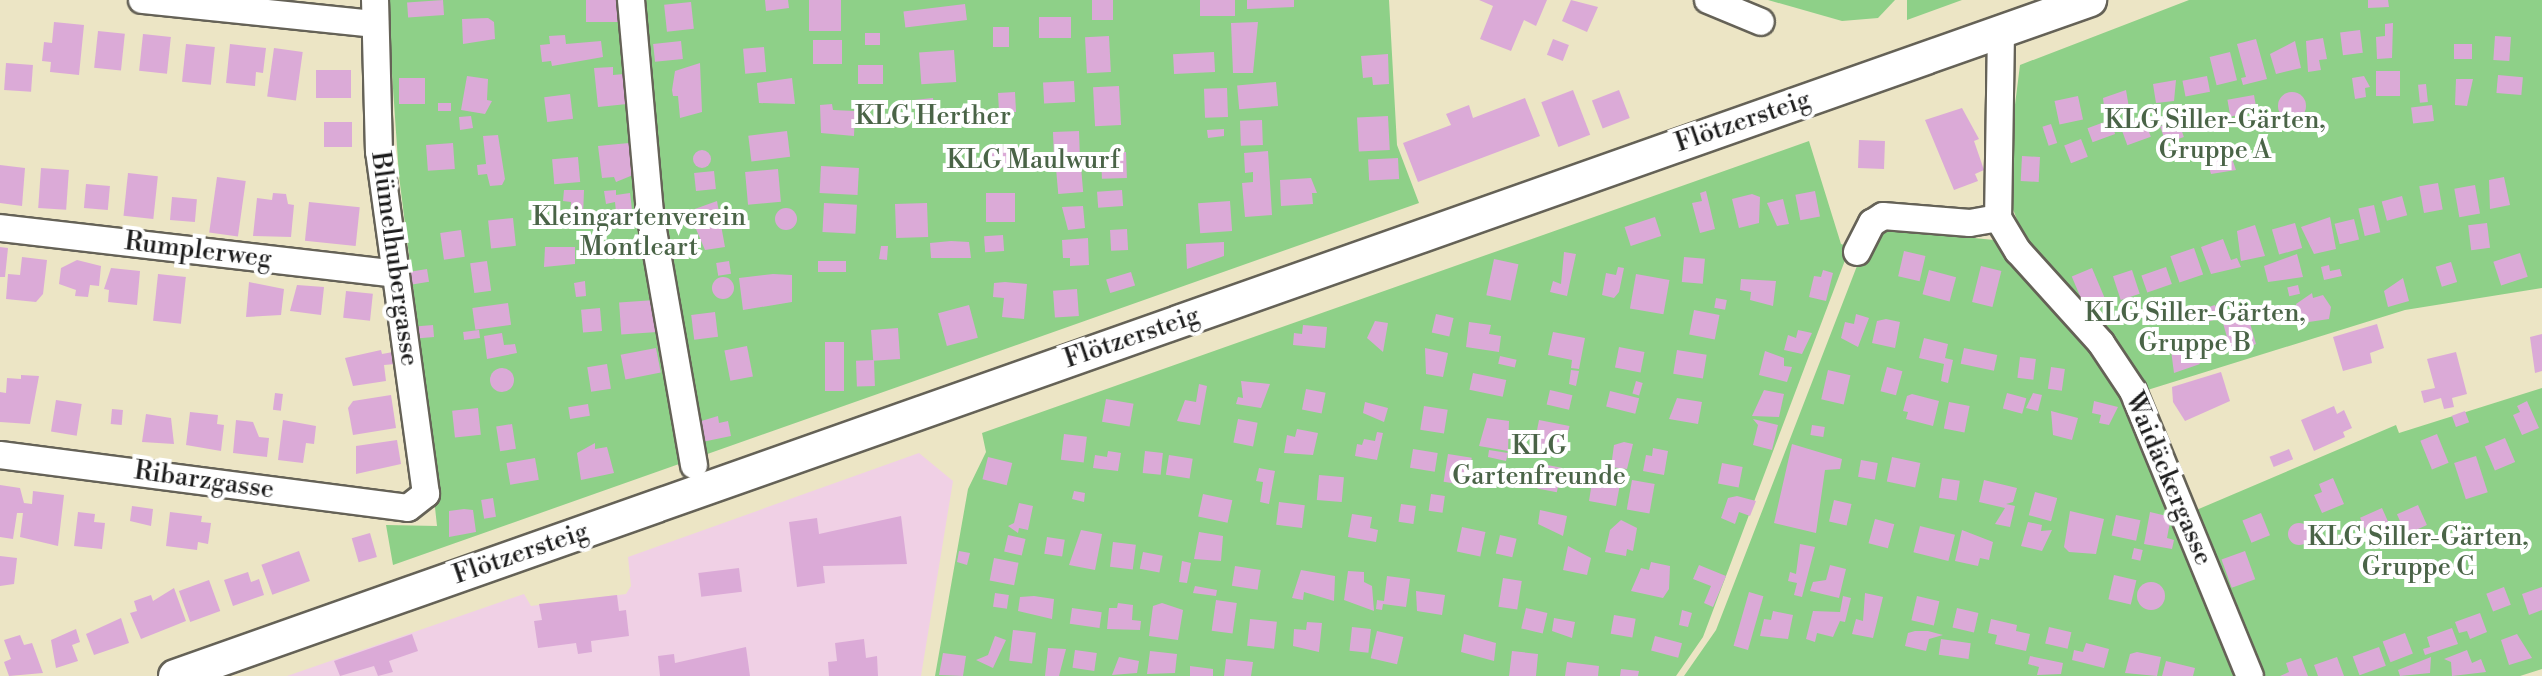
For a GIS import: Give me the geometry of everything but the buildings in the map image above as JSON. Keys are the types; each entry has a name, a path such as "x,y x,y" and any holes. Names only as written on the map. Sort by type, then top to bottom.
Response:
{"main road":[{"name":"Flötzersteig","path":"175,676 2090,0"}],"street":[{"path":"142,0 375,12"},
{"path":"631,0 650,213 694,465"},
{"path":"1708,0 1761,22"},
{"name":"Blümelhubergasse","path":"375,12 379,152 426,494 408,508"},
{"path":"1857,252 1872,223 1883,216 1970,223 1998,218 2001,31"},
{"name":"Waidäckergasse","path":"1998,218 2018,251 2101,343 2133,391 2250,676"},
{"name":"Rumplerweg","path":"0,228 395,274"},
{"name":"Ribarzgasse","path":"0,455 408,508"}],"shaded area":[{"path":"919,453 953,481 921,676 287,676 524,594 531,606 626,594 631,586 628,557"}],"green space":[{"path":"387,0 1389,0 1397,145 1419,203 393,565 386,525 437,526 432,480 437,478 399,176"},
{"path":"1768,0 1895,0 1878,18 1842,21"},
{"path":"1907,0 1962,0 1907,20"},
{"name":"KLG Siller-Gärten, Gruppe A","path":"2189,0 2542,0 2542,288 2405,310 2141,392 2023,235 2009,199 2007,168 2020,65"},
{"name":"KLG Gartenfreunde","path":"1809,141 1841,244 1850,247 1703,637 1676,676 935,676 968,489 986,452 982,433"},
{"path":"1893,230 1994,240 2095,354 2119,390 2156,470 2235,676 1684,676 1716,630 1862,253 1878,235"},
{"name":"KLG Siller-Gärten, Gruppe C","path":"2542,388 2542,669 2520,676 2258,676 2194,511 2396,425 2399,433"}],"park label":[{"name":"KLG Herther","path":"933,117"},
{"name":"KLG Maulwurf","path":"1033,161"},
{"name":"Kleingartenverein Montleart","path":"639,233"},
{"name":"KLG Siller-Gärten, Gruppe B","path":"2195,329"}]}
